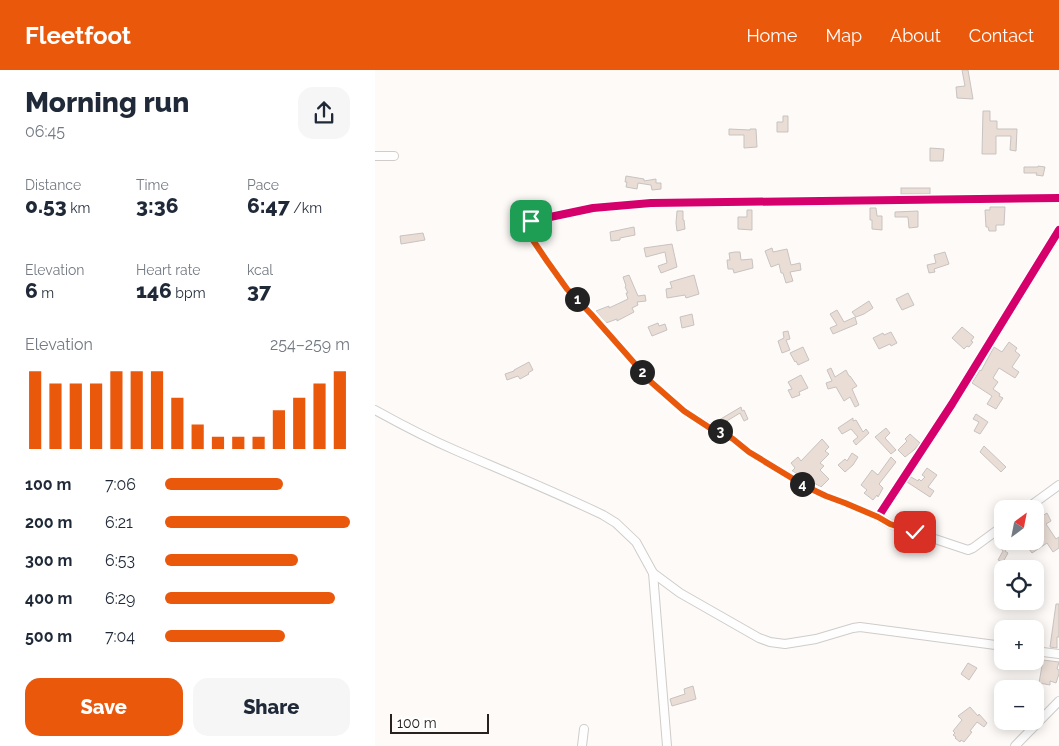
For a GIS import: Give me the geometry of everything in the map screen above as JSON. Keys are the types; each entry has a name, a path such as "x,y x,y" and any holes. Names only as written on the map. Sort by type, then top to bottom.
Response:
{"street":[{"path":"375,156 394,156"},
{"path":"994,533 968,550 890,524 805,486 749,452 725,434 710,428 684,411 651,382 567,289 526,230 525,225 531,221 593,208 651,203 1059,198"},
{"path":"878,517 952,404 1059,230"},
{"path":"375,410 456,451 499,468 603,515 616,522 636,542 653,573 667,746"},
{"path":"1039,500 1059,486"},
{"path":"653,573 680,593 759,638 770,642 797,643 860,627 994,645"},
{"path":"1044,652 1059,654"},
{"path":"1015,746 1059,701"},
{"path":"582,746 584,729"}],"building":[{"path":"962,70 968,70 973,99 957,98 956,87 965,86"},
{"path":"983,111 990,111 990,121 997,121 997,129 1017,129 1016,151 1010,150 1011,136 996,136 996,154 982,154"},
{"path":"783,116 788,116 788,132 777,132 777,122 783,122"},
{"path":"729,129 756,129 757,147 744,148 744,135 729,135"},
{"path":"930,148 944,149 943,161 930,161"},
{"path":"1024,167 1045,167 1043,176 1036,175 1037,173 1024,173"},
{"path":"626,176 644,179 644,181 656,179 656,183 661,183 661,189 652,190 651,185 638,183 637,189 626,187"},
{"path":"901,188 930,188 930,194 901,194"},
{"path":"990,207 1005,207 1004,225 996,225 996,231 989,231 988,227 986,227 985,210 990,210"},
{"path":"870,208 876,208 877,216 882,216 882,230 872,229"},
{"path":"747,210 752,210 752,230 738,229 738,217 747,217"},
{"path":"677,211 683,211 685,229 677,231 676,223"},
{"path":"918,211 918,227 909,228 908,217 895,217 895,212"},
{"path":"634,227 635,235 611,241 610,232"},
{"path":"423,233 425,240 401,244 400,236"},
{"path":"672,244 677,267 661,273 658,266 667,263 665,252 646,257 644,248"},
{"path":"772,248 773,252 787,249 791,265 800,263 801,270 790,272 793,281 786,283 779,264 771,267 765,251"},
{"path":"740,252 741,260 752,259 753,268 734,273 733,269 728,269 727,260 730,260 729,253"},
{"path":"945,252 949,264 934,269 935,272 929,273 927,265 936,263 934,255"},
{"path":"629,275 638,296 645,295 646,301 637,302 638,305 632,308 634,312 617,321 617,319 606,323 596,311 609,306 609,308 628,299 623,277"},
{"path":"694,275 699,294 686,298 685,295 667,298 666,289 672,288 670,282"},
{"path":"908,293 914,305 902,310 896,299"},
{"path":"869,301 873,308 856,317 852,312"},
{"path":"837,310 844,322 855,317 857,324 833,334 830,328 837,325 830,314"},
{"path":"692,314 694,325 682,328 680,317"},
{"path":"658,323 659,326 665,324 667,330 652,336 648,327"},
{"path":"962,327 974,337 969,347 967,346 964,349 952,338"},
{"path":"788,331 790,339 786,340 790,350 782,353 778,341 784,338 783,332"},
{"path":"891,332 897,343 879,349 873,338 883,333 884,335"},
{"path":"1009,342 1017,348 1015,351 1020,355 1012,367 1019,372 1015,378 999,368 993,378 998,382 993,389 1003,398 996,409 987,404 992,396 972,383 994,347 1002,352"},
{"path":"803,347 809,360 798,365 790,353"},
{"path":"529,362 533,370 529,374 520,379 518,376 507,380 505,374"},
{"path":"831,368 835,377 846,370 857,386 852,389 859,405 855,407 850,397 844,401 836,387 828,389 826,383 832,381 827,370"},
{"path":"801,375 808,388 799,392 800,395 792,398 788,390 792,389 788,382"},
{"path":"741,407 748,419 744,421 740,413 722,424 719,420"},
{"path":"976,414 988,422 980,434 974,431 979,422 973,419"},
{"path":"853,418 853,421 856,420 863,432 866,429 869,433 856,445 853,441 858,437 851,429 842,434 838,428"},
{"path":"886,428 890,433 885,438 896,450 891,454 875,437"},
{"path":"910,434 920,443 905,457 898,450 907,441 905,439"},
{"path":"822,439 829,447 825,451 829,454 820,463 824,466 820,470 829,479 821,487 792,471 795,468 791,463 798,457 801,461"},
{"path":"984,446 1006,467 1001,472 980,452"},
{"path":"852,453 858,457 845,472 838,465 845,459 847,461"},
{"path":"891,457 896,462 879,484 883,488 878,497 877,495 873,500 864,493 867,490 861,485 872,470 878,475"},
{"path":"927,468 937,475 928,487 934,491 930,497 907,482 911,477 921,481 925,477 922,475"},
{"path":"1047,513 1051,521 1046,524 1056,539 1059,537 1059,548 1053,552 1047,543 1044,545 1044,515"},
{"path":"1006,550 1008,553 1004,560 998,560"},
{"path":"1056,604 1059,604 1057,648 1050,647"},
{"path":"1044,660 1059,662 1057,669 1059,674 1056,683 1050,681 1050,685 1044,684 1044,680 1040,680 1041,670 1044,670"},
{"path":"968,663 977,668 969,680 961,674"},
{"path":"693,686 696,699 672,706 670,699 685,694 684,689"},
{"path":"970,707 987,723 984,727 977,722 964,742 961,740 960,742 953,735 955,733 953,731 962,720 958,716"}],"cycle path":[{"path":"1059,198 651,203 593,208 531,221 526,223 525,227 567,289 651,382 684,411 710,427 725,433 749,452 806,486 878,517 952,404 1059,230"}],"route":[{"path":"531,221 525,225 526,230 567,289 651,382 684,411 710,428 725,434 749,452 805,486 890,524 915,532"}]}
